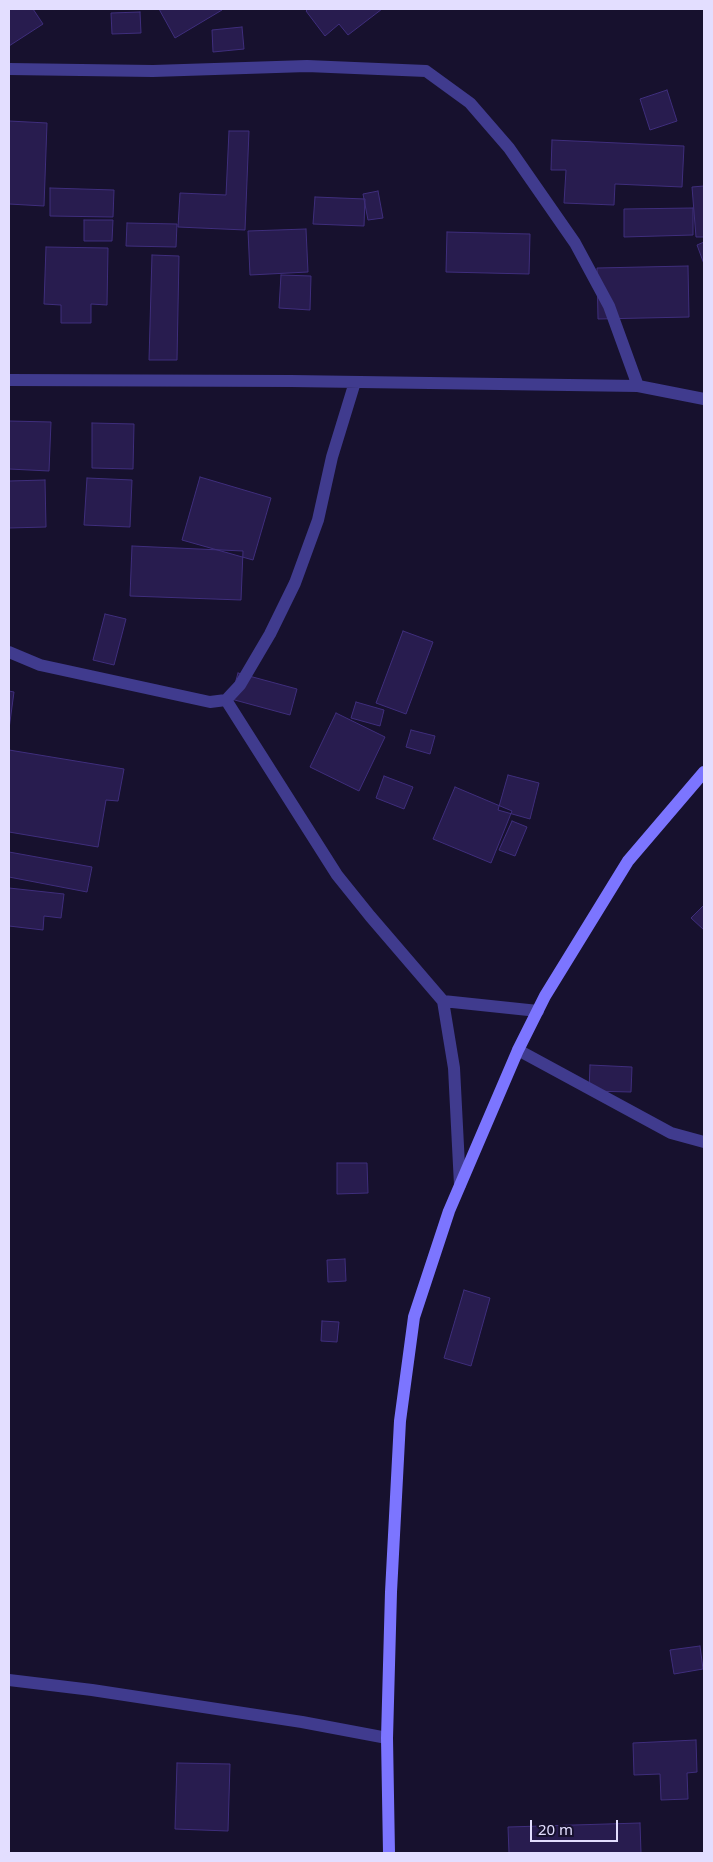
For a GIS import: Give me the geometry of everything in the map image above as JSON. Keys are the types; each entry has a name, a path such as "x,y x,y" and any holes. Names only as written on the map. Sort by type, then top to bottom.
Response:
{"main road":[{"path":"389,1853 387,1738 400,1421 414,1317 449,1211 518,1050 538,1011 628,861 704,772"}],"street":[{"path":"9,69 153,71 307,66 426,71 470,103 509,148 575,244 609,306 638,386"},
{"path":"9,380 638,386 704,399"},
{"path":"9,652 49,667 210,702 226,700 240,685 270,634 296,583 318,520 332,457 355,382"},
{"path":"226,700 337,875 442,1001 454,1068 460,1185"},
{"path":"442,1001 538,1011"},
{"path":"518,1050 671,1133 704,1142"},
{"path":"9,1680 92,1690 302,1722 387,1738"}],"building":[{"path":"9,9 33,9 43,24 9,46"},
{"path":"159,9 221,9 222,10 175,38"},
{"path":"308,9 382,9 348,35 339,24 325,36 306,11"},
{"path":"140,12 141,33 112,34 111,13"},
{"path":"242,27 244,49 213,52 212,30"},
{"path":"667,90 677,121 650,130 640,99"},
{"path":"9,121 47,123 44,206 9,204"},
{"path":"229,131 249,131 245,230 178,227 180,193 226,195"},
{"path":"552,140 684,146 682,187 615,184 614,205 564,203 566,170 551,170"},
{"path":"704,186 704,237 696,237 692,187"},
{"path":"50,188 114,190 113,217 50,216"},
{"path":"378,191 383,218 368,220 363,194"},
{"path":"315,197 365,199 364,226 313,224"},
{"path":"693,208 693,235 624,237 624,209"},
{"path":"84,220 113,220 112,241 84,241"},
{"path":"127,223 177,224 176,247 126,246"},
{"path":"306,229 308,272 250,275 248,231"},
{"path":"447,232 530,234 529,274 446,272"},
{"path":"704,242 704,264 697,245"},
{"path":"46,247 108,248 107,305 91,304 91,323 61,323 61,305 44,304"},
{"path":"152,255 179,256 177,360 149,360"},
{"path":"688,266 689,317 598,319 597,268"},
{"path":"281,275 311,276 310,310 279,308"},
{"path":"9,421 51,422 49,471 9,469"},
{"path":"92,423 134,424 133,469 92,468"},
{"path":"200,477 271,498 253,560 182,540"},
{"path":"87,478 132,480 130,527 84,525"},
{"path":"45,480 46,527 9,528 9,481"},
{"path":"132,546 243,551 241,600 130,596"},
{"path":"105,614 126,619 114,665 93,660"},
{"path":"403,631 433,642 406,714 376,703"},
{"path":"238,673 297,689 290,715 231,699"},
{"path":"9,691 14,692 9,729"},
{"path":"356,702 384,710 380,726 351,718"},
{"path":"336,713 385,737 359,791 310,767"},
{"path":"411,730 435,736 430,754 406,747"},
{"path":"9,750 124,769 118,801 106,800 98,847 9,832"},
{"path":"508,775 539,783 530,819 498,810"},
{"path":"384,776 413,787 404,809 376,798"},
{"path":"455,787 512,811 491,863 433,839"},
{"path":"512,821 527,827 515,856 499,850"},
{"path":"9,852 92,867 87,892 9,877"},
{"path":"9,888 64,894 61,918 44,916 43,930 9,926"},
{"path":"704,905 704,930 691,918"},
{"path":"590,1065 632,1067 631,1092 589,1091"},
{"path":"337,1163 367,1163 368,1193 337,1194"},
{"path":"345,1259 346,1281 328,1282 327,1260"},
{"path":"464,1290 490,1298 471,1366 444,1358"},
{"path":"322,1321 339,1322 337,1342 321,1341"},
{"path":"700,1646 703,1669 674,1674 670,1650"},
{"path":"696,1740 697,1772 687,1773 688,1799 661,1800 660,1774 634,1775 633,1743"},
{"path":"177,1763 230,1764 228,1831 175,1829"},
{"path":"640,1823 641,1853 509,1853 508,1827"}]}
